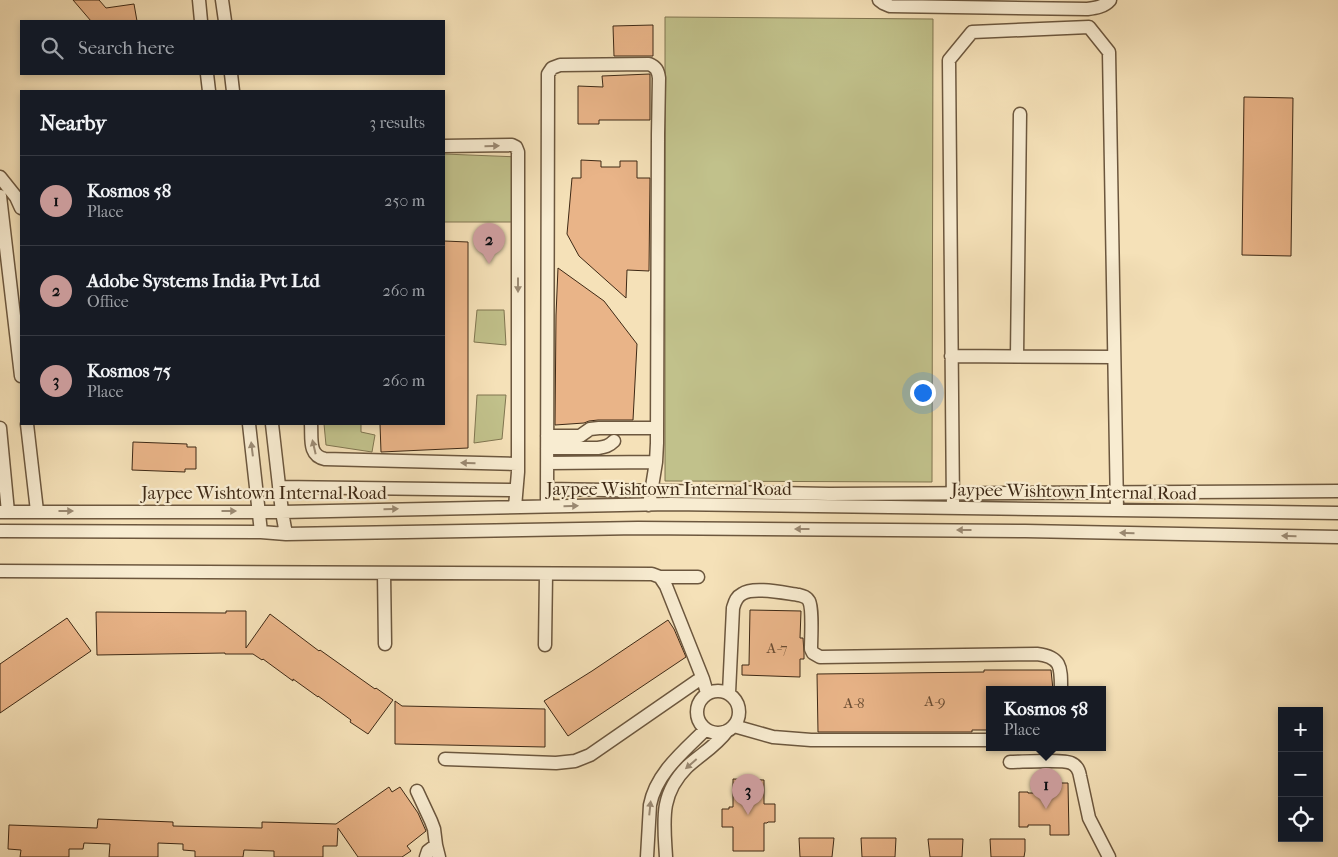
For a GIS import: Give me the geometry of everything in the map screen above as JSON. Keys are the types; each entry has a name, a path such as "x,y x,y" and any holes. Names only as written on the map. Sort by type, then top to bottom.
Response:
{"street":[{"path":"199,0 201,20"},
{"path":"222,0 225,20"},
{"path":"879,0 890,6 1087,9 1097,8 1108,3 1110,0"},
{"path":"953,508 949,60 972,32 1089,27 1109,52 1116,510"},
{"path":"547,506 548,74 552,68 560,65 649,64 656,67 659,78 657,428 656,462 649,505"},
{"path":"207,75 209,90"},
{"path":"231,75 233,90"},
{"path":"1017,356 1020,114"},
{"path":"445,146 512,145 516,147 518,152 517,464 515,507"},
{"path":"0,177 16,197 20,206"},
{"path":"0,196 20,367"},
{"path":"952,356 1114,357"},
{"path":"27,425 37,511"},
{"path":"249,425 261,532"},
{"path":"272,425 286,534"},
{"path":"311,425 312,448 315,455 325,460 517,464"},
{"path":"0,428 4,512"},
{"path":"547,442 580,436 590,429 657,428"},
{"path":"547,442 598,448 606,447 614,441"},
{"path":"548,463 656,462"},
{"path":"279,487 516,490"},
{"path":"548,489 828,494 1338,491"},
{"name":"Jaypee Wishtown Internal Road","path":"4,512 282,512 670,504 1338,513"},
{"path":"0,532 261,532 286,534 638,528 1035,531 1338,537"},
{"path":"0,572 652,574 660,577 698,577"},
{"path":"384,573 385,644"},
{"path":"545,645 546,574"},
{"path":"660,577 666,586 708,693"},
{"path":"729,693 733,608 737,598 743,593 752,590 799,594 805,597 809,601 811,609 811,649 813,653 820,657 1048,655 1055,660 1061,671 1061,686"},
{"path":"445,759 556,763 575,761 590,756 697,681 703,679"},
{"path":"666,857 664,811 673,785 687,768 720,740 730,729 738,719 740,711 738,703 729,693 716,690 708,693 700,701 697,711 699,721 712,732 720,733 730,729 773,737 812,740 986,740"},
{"path":"647,857 650,805 659,779 706,728"},
{"path":"1010,762 1065,761 1075,766 1080,776 1089,818 1109,857"},
{"path":"417,791 432,821 438,851 428,851 425,856"}],"green space":[{"path":"665,17 933,19 932,482 665,481"},
{"path":"445,154 519,157 518,222 445,222"},
{"path":"477,310 504,310 506,345 474,342"},
{"path":"477,395 506,395 502,439 474,443"},
{"path":"324,425 361,425 361,432 375,435 372,452 326,445"}],"building":[{"path":"73,0 99,0 106,8 134,4 137,20 90,20"},
{"path":"653,25 653,56 614,56 613,26"},
{"path":"650,74 650,120 599,120 599,124 578,124 578,86 603,87 602,76"},
{"path":"1244,97 1293,98 1291,256 1242,255"},
{"path":"581,160 601,161 601,167 620,167 620,161 637,161 637,178 650,178 649,271 627,270 626,298 579,256 567,234 572,178 581,178"},
{"path":"445,241 468,242 468,448 381,452 380,425 445,425"},
{"path":"558,268 604,301 637,344 633,420 598,420 555,425"},
{"path":"133,442 187,444 187,447 196,447 196,469 185,469 185,472 132,470"},
{"path":"750,610 801,611 800,638 803,638 804,659 800,659 800,677 742,675 742,665 749,665"},
{"path":"226,611 246,611 246,648 270,614 319,651 393,700 368,734 318,696 253,654 97,655 96,612 226,613"},
{"path":"67,618 91,651 0,713 0,664"},
{"path":"668,620 686,657 568,736 544,701"},
{"path":"984,670 1051,670 1053,686 986,686 986,730 972,730 972,732 818,732 817,674 984,672"},
{"path":"395,701 402,706 545,709 545,747 395,744"},
{"path":"733,779 764,780 764,804 775,804 775,822 764,823 764,851 733,851 733,827 722,827 722,809 733,807"},
{"path":"1049,783 1068,783 1069,835 1050,835 1050,825 1019,827 1019,792 1049,793"},
{"path":"389,787 392,792 400,787 418,813 426,831 407,846 411,851 402,857 358,857 338,828 337,846 323,846 323,857 274,857 274,851 244,850 243,857 195,857 195,851 183,850 183,844 158,843 158,857 109,857 110,844 84,843 83,849 69,849 69,857 20,857 21,850 8,849 9,825 97,828 98,819 173,822 173,826 262,828 262,822 336,824"},
{"path":"799,838 834,838 832,857 800,857"},
{"path":"861,838 896,838 895,857 862,857"},
{"path":"928,839 963,839 962,857 930,857"},
{"path":"990,839 1025,839 1024,857 991,857"}],"place":[{"name":"Adobe Systems India Pvt Ltd","path":"489,264"},
{"name":"Kosmos 58","path":"1046,809"},
{"name":"Kosmos 75","path":"748,815"}]}
